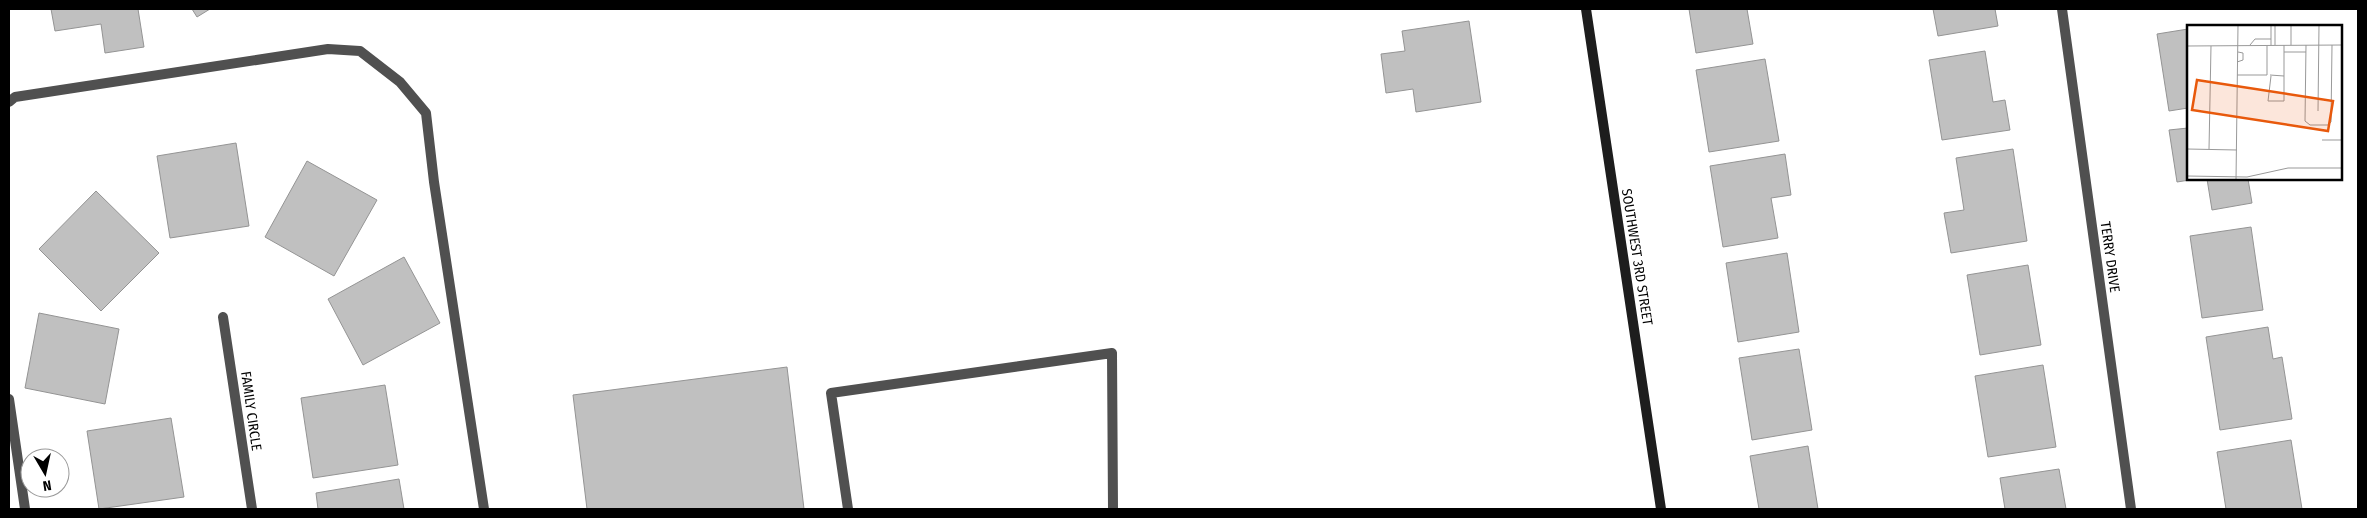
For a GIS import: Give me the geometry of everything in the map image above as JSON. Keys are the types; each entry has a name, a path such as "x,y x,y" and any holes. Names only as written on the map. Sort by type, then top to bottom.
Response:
{"street":[{"name":"SOUTHWEST 3RD STREET","path":"1586,9 1661,509"},
{"name":"TERRY DRIVE","path":"2062,9 2131,509"},
{"path":"9,102 15,97 328,49 360,51 400,82 426,113 434,182 484,509"},
{"name":"FAMILY CIRCLE","path":"223,317 252,509"},
{"path":"848,509 830,393 1112,353 1113,509"},
{"path":"9,399 25,509"}],"building":[{"path":"51,9 138,9 144,47 105,53 101,24 55,31"},
{"path":"192,9 210,9 197,17"},
{"path":"1689,9 1747,9 1753,44 1696,53"},
{"path":"1933,9 1995,9 1998,26 1938,36"},
{"path":"1469,21 1481,102 1416,112 1413,89 1386,93 1381,54 1405,51 1402,31"},
{"path":"2187,29 2187,108 2169,111 2157,34"},
{"path":"1985,51 1993,102 2005,100 2010,130 1942,140 1929,60"},
{"path":"1765,59 1779,141 1709,152 1696,70"},
{"path":"2187,128 2187,180 2190,180 2177,182 2169,130"},
{"path":"236,143 249,226 170,238 157,156"},
{"path":"2013,149 2027,241 1951,253 1944,213 1964,210 1956,158"},
{"path":"1785,154 1791,195 1771,198 1778,238 1723,247 1710,166"},
{"path":"307,161 377,200 334,276 265,237"},
{"path":"2207,180 2248,180 2252,203 2212,210"},
{"path":"96,191 159,253 101,311 39,249"},
{"path":"2251,227 2263,310 2202,318 2190,236"},
{"path":"1787,253 1799,332 1738,342 1726,263"},
{"path":"404,257 440,323 363,365 328,299"},
{"path":"2028,265 2041,345 1980,355 1967,275"},
{"path":"39,313 119,329 105,404 25,388"},
{"path":"2268,327 2273,359 2282,357 2292,419 2220,430 2206,337"},
{"path":"1799,349 1812,430 1752,440 1739,358"},
{"path":"2043,365 2056,447 1988,457 1975,376"},
{"path":"787,367 804,509 587,509 573,395"},
{"path":"385,385 398,465 313,478 301,398"},
{"path":"171,418 184,497 99,509 87,431"},
{"path":"2291,440 2302,509 2226,509 2217,452"},
{"path":"1808,446 1818,509 1759,509 1750,456"},
{"path":"2059,469 2066,509 2005,509 2000,478"},
{"path":"399,479 404,509 318,509 316,493"}]}
